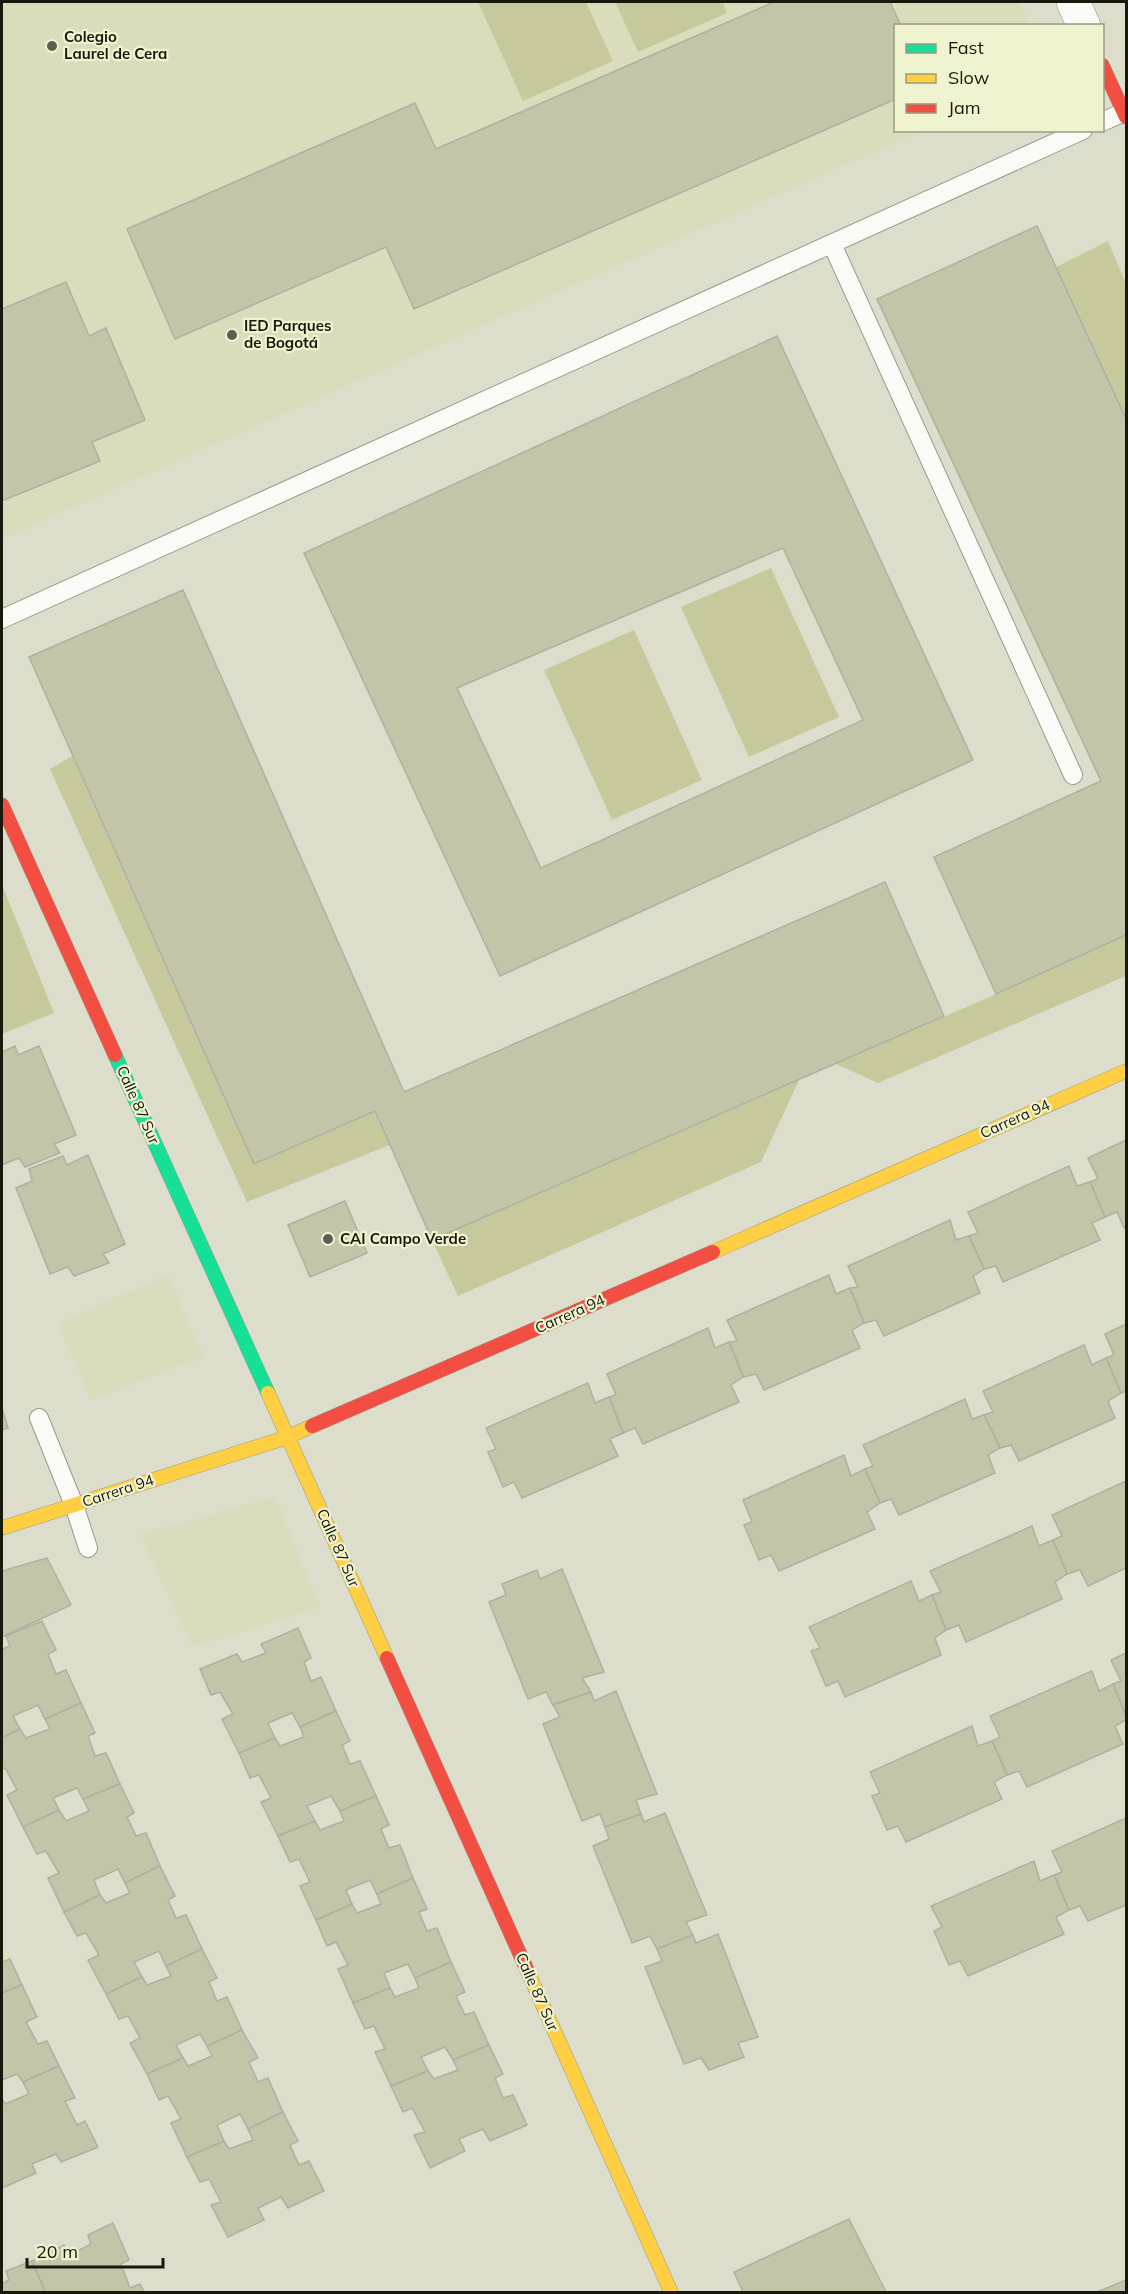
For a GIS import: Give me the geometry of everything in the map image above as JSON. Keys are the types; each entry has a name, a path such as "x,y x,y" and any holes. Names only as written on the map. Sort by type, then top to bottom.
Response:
{"street":[{"path":"1073,2 1083,24"},
{"path":"1104,69 1125,114"},
{"name":"Calle 87 Sur","path":"2,805 672,2292"},
{"name":"Carrera 94","path":"2,1528 288,1437 1126,1071"}],"lane":[{"path":"1104,121 1125,114"},
{"path":"2,620 1079,132"},
{"path":"832,244 1073,775"},
{"path":"39,1418 74,1505 87,1548"}],"shaded area":[{"name":"IED Parques de Bogotá","path":"2,2 1019,2 1030,24 894,24 894,132 920,132 2,539"},
{"path":"478,2 586,2 613,61 523,101"},
{"path":"615,2 723,2 727,13 638,52"},
{"path":"1108,241 1126,284 1126,419 1056,267"},
{"path":"771,568 839,717 749,757 681,607"},
{"path":"634,630 702,780 612,820 544,670"},
{"path":"72,756 254,1164 375,1111 390,1145 247,1202 50,769"},
{"path":"2,885 54,1013 2,1034"},
{"path":"1126,935 1126,976 878,1083 836,1064 996,994"},
{"path":"799,1080 761,1162 458,1296 432,1240"},
{"path":"168,1275 203,1357 91,1400 58,1323"},
{"path":"275,1497 320,1607 193,1647 140,1534"}],"building":[{"path":"774,2 890,2 900,24 894,24 894,100 414,309 386,247 175,339 127,229 415,103 436,149"},
{"path":"1037,226 1126,419 1126,935 996,994 934,857 1101,781 877,299"},
{"path":"66,282 89,336 106,328 145,420 92,442 100,461 2,501 2,309"},
{"path":"777,336 973,760 500,976 304,553","holes":["783,548 863,720 541,868 457,688"]},
{"path":"183,590 404,1092 885,882 944,1016 432,1240 375,1111 254,1164 29,657"},
{"path":"15,1046 18,1055 39,1046 76,1135 54,1144 60,1153 25,1167 19,1158 2,1165 2,1052"},
{"path":"1126,1140 1126,1227 1124,1228 1117,1212 1105,1217 1090,1182 1098,1179 1088,1158"},
{"path":"88,1155 125,1244 103,1254 109,1263 74,1276 68,1267 50,1274 16,1188 32,1181 29,1169 63,1156 67,1165"},
{"path":"1069,1166 1077,1186 1090,1182 1105,1217 1092,1223 1100,1240 1003,1282 996,1266 984,1269 969,1236 978,1233 968,1212"},
{"name":"CAI Campo Verde","path":"345,1201 367,1253 310,1277 288,1225"},
{"path":"950,1220 956,1240 969,1236 984,1269 973,1276 980,1293 884,1336 876,1320 864,1323 850,1288 858,1287 848,1266"},
{"path":"829,1275 836,1294 850,1288 864,1323 852,1330 860,1348 764,1390 756,1374 743,1377 729,1342 737,1341 727,1320"},
{"path":"1126,1324 1126,1391 1121,1393 1106,1358 1114,1355 1105,1334"},
{"path":"708,1328 715,1348 729,1342 743,1377 731,1385 739,1402 643,1444 635,1428 623,1433 609,1397 616,1395 607,1374"},
{"path":"1084,1345 1092,1365 1106,1358 1121,1393 1108,1401 1115,1418 1019,1461 1011,1445 1000,1448 984,1415 993,1412 983,1391"},
{"path":"588,1383 595,1403 609,1397 623,1433 610,1439 618,1456 522,1498 514,1482 503,1487 488,1452 496,1449 486,1428"},
{"path":"965,1399 972,1419 984,1415 1000,1448 988,1455 995,1473 899,1515 891,1499 880,1503 865,1469 873,1466 863,1445"},
{"path":"2,1408 8,1428 2,1430"},
{"path":"844,1455 851,1476 865,1469 880,1503 867,1512 875,1529 779,1571 771,1555 759,1560 744,1525 752,1522 743,1500"},
{"path":"1126,1481 1126,1568 1088,1586 1080,1570 1067,1574 1053,1540 1062,1536 1052,1515"},
{"path":"1032,1526 1039,1546 1053,1540 1067,1574 1055,1582 1062,1599 966,1642 959,1625 946,1630 932,1595 941,1592 930,1571"},
{"path":"47,1558 71,1605 2,1637 2,1571"},
{"path":"562,1569 604,1672 582,1678 591,1692 553,1705 546,1692 528,1699 489,1602 506,1595 502,1584 537,1570 540,1579"},
{"path":"911,1581 919,1601 932,1595 946,1630 935,1638 941,1655 845,1697 838,1681 826,1686 811,1651 820,1648 809,1627"},
{"path":"42,1621 56,1650 48,1654 56,1674 66,1670 81,1703 45,1719 38,1705 13,1716 20,1729 2,1738 2,1649 10,1646 6,1636"},
{"path":"298,1628 311,1658 304,1662 311,1681 321,1677 336,1711 300,1727 292,1713 268,1723 275,1738 239,1753 222,1719 233,1714 220,1692 211,1695 200,1669 237,1654 242,1662 266,1653 261,1644"},
{"path":"1126,1653 1126,1716 1113,1684 1121,1681 1111,1660"},
{"path":"1092,1671 1099,1691 1113,1684 1126,1716 1126,1720 1115,1726 1123,1744 1027,1787 1019,1771 1007,1775 992,1741 1000,1737 990,1716"},
{"path":"616,1691 657,1794 636,1800 641,1814 605,1827 600,1814 582,1821 543,1724 560,1717 553,1705 591,1692 594,1701"},
{"path":"81,1703 95,1733 88,1736 95,1756 106,1753 120,1784 83,1799 77,1788 53,1798 59,1810 23,1827 7,1795 17,1790 5,1768 2,1769 2,1738 20,1729 26,1738 50,1729 45,1719"},
{"path":"336,1711 350,1741 342,1745 350,1764 360,1761 376,1796 340,1811 331,1796 307,1806 315,1821 278,1836 261,1802 271,1798 259,1775 250,1778 239,1753 275,1738 280,1746 304,1737 300,1727"},
{"path":"972,1726 978,1746 992,1741 1007,1775 994,1782 1002,1799 906,1842 898,1826 887,1830 872,1796 880,1793 870,1772"},
{"path":"120,1784 134,1813 127,1817 136,1836 146,1833 160,1866 125,1883 118,1869 94,1880 100,1895 64,1912 48,1878 59,1873 46,1851 37,1854 23,1827 59,1810 66,1821 89,1811 83,1799"},
{"path":"376,1796 389,1825 381,1829 389,1848 400,1845 413,1878 377,1894 370,1880 346,1890 352,1904 316,1920 300,1886 310,1882 299,1859 290,1862 278,1836 315,1821 320,1830 344,1821 340,1811"},
{"path":"665,1813 707,1915 686,1922 693,1935 657,1949 650,1936 632,1943 593,1846 609,1839 605,1827 641,1814 644,1822"},
{"path":"1126,1818 1126,1905 1088,1921 1080,1906 1069,1910 1054,1875 1062,1872 1052,1851"},
{"path":"1034,1861 1040,1881 1054,1875 1069,1910 1056,1917 1064,1934 968,1976 960,1961 949,1965 934,1931 942,1927 931,1906"},
{"path":"160,1866 175,1896 168,1900 176,1918 186,1915 202,1949 166,1966 159,1951 134,1962 142,1977 106,1994 88,1960 99,1955 86,1933 77,1936 64,1912 100,1895 106,1903 130,1893 125,1883"},
{"path":"413,1878 427,1909 419,1912 427,1931 437,1928 451,1962 415,1978 408,1964 384,1973 390,1988 353,2003 338,1969 348,1965 336,1942 327,1946 316,1920 352,1904 357,1913 381,1904 377,1894"},
{"path":"718,1934 758,2037 738,2043 744,2057 709,2070 701,2058 684,2064 645,1967 662,1961 657,1949 693,1935 696,1943"},
{"path":"202,1949 217,1978 209,1982 217,2001 227,1997 242,2030 207,2046 200,2034 176,2045 183,2058 147,2074 130,2043 140,2038 128,2016 119,2019 106,1994 142,1977 147,1985 171,1976 166,1966"},
{"path":"10,1959 22,1985 2,1993 2,1962"},
{"path":"451,1962 465,1992 456,1996 465,2015 474,2012 489,2045 453,2060 445,2047 421,2057 428,2071 391,2086 375,2052 385,2049 374,2026 365,2029 353,2003 390,1988 395,1997 419,1988 415,1978"},
{"path":"22,1985 37,2017 26,2022 38,2044 47,2041 59,2066 23,2082 17,2074 2,2080 2,1993"},
{"path":"242,2030 258,2058 249,2062 258,2082 268,2078 283,2112 248,2129 240,2114 217,2125 224,2141 187,2157 171,2123 181,2119 168,2096 159,2100 147,2074 183,2058 188,2066 212,2056 207,2046"},
{"path":"489,2045 503,2074 495,2078 503,2098 513,2095 527,2125 490,2141 483,2129 459,2139 465,2151 430,2168 414,2135 425,2132 412,2108 403,2112 391,2086 428,2071 434,2079 458,2070 453,2060"},
{"path":"59,2066 75,2098 65,2101 77,2125 85,2121 98,2147 61,2162 56,2154 32,2164 36,2173 2,2188 2,2099 5,2104 29,2094 23,2082"},
{"path":"283,2112 298,2141 290,2145 299,2165 309,2161 324,2191 288,2208 281,2197 258,2208 264,2220 228,2237 211,2205 221,2202 209,2179 200,2182 187,2157 224,2141 229,2149 253,2140 248,2129"},
{"path":"849,2219 886,2292 743,2292 734,2272"},
{"path":"113,2223 129,2260 121,2264 130,2288 140,2284 144,2292 45,2292 32,2261 64,2245 68,2256 91,2244 88,2235"},
{"path":"32,2261 45,2292 2,2292 2,2284 9,2280 6,2271"},
{"path":"1126,2280 1126,2292 1097,2292"}],"traffic: fast":[{"path":"115,1055 268,1393"}],"traffic: slow":[{"path":"713,1252 1126,1071"},
{"path":"268,1393 387,1658"},
{"path":"2,1528 288,1437 312,1426"},
{"path":"528,1972 671,2292"}],"traffic: jam":[{"path":"1104,69 1126,117"},
{"path":"2,805 115,1055"},
{"path":"312,1426 713,1252"},
{"path":"387,1658 528,1972"}],"place":[{"name":"Colegio Laurel de Cera","path":"52,46"},
{"name":"IED Parques de Bogotá","path":"232,335"},
{"name":"CAI Campo Verde","path":"328,1239"}]}
